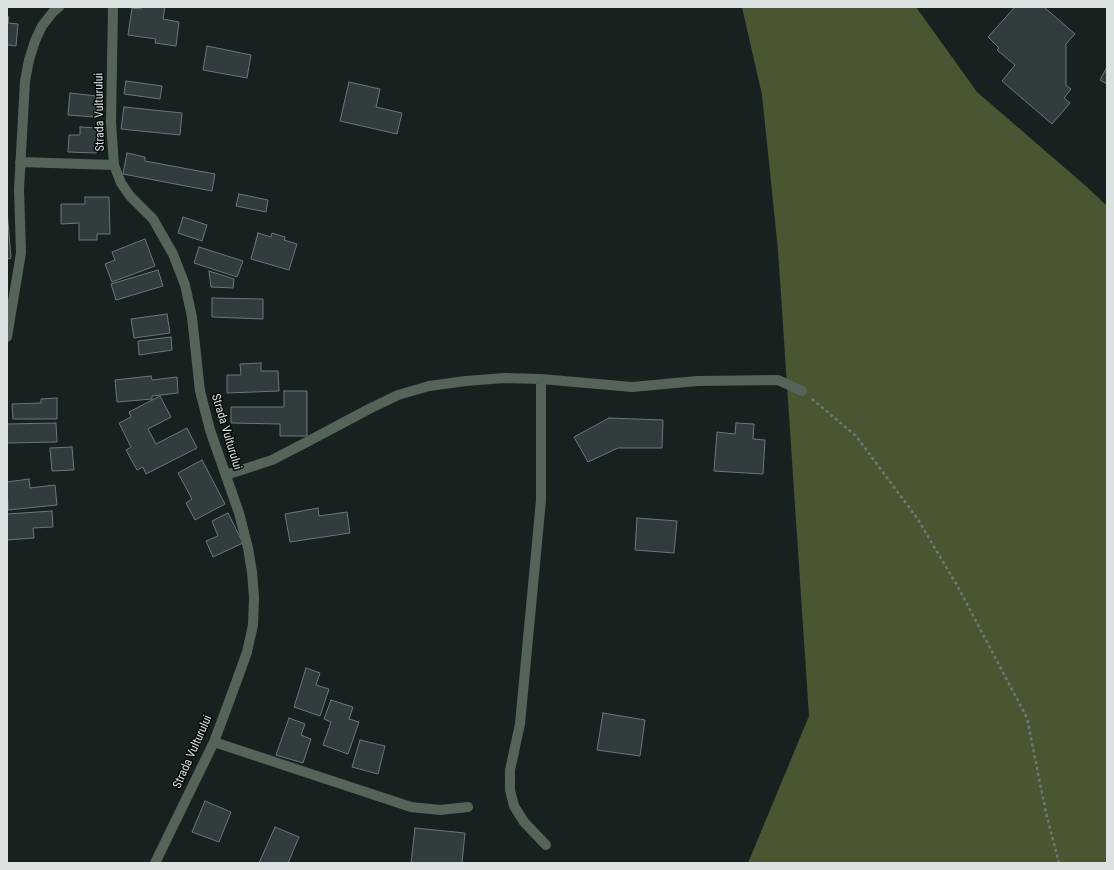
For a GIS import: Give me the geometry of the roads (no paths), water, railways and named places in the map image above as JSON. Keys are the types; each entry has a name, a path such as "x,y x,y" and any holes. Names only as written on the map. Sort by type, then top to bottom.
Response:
{"street":[{"path":"7,337 21,253 20,162 25,82 29,60 35,41 42,26 59,7"},
{"name":"Strada Vulturului","path":"113,7 111,122 114,165 121,184 130,196 153,219 173,254 185,285 192,318 200,391 210,430 239,512 248,548 254,597 253,625 247,652 214,742 156,863"},
{"path":"20,162 114,165"},
{"path":"226,475 272,460 369,409 404,394 429,386 504,378 541,379 632,387 697,381 778,380 802,391"},
{"path":"541,379 541,500 520,724 510,770 510,790 514,806 524,822 546,845"},
{"path":"214,742 411,807 440,810 468,807"}]}
